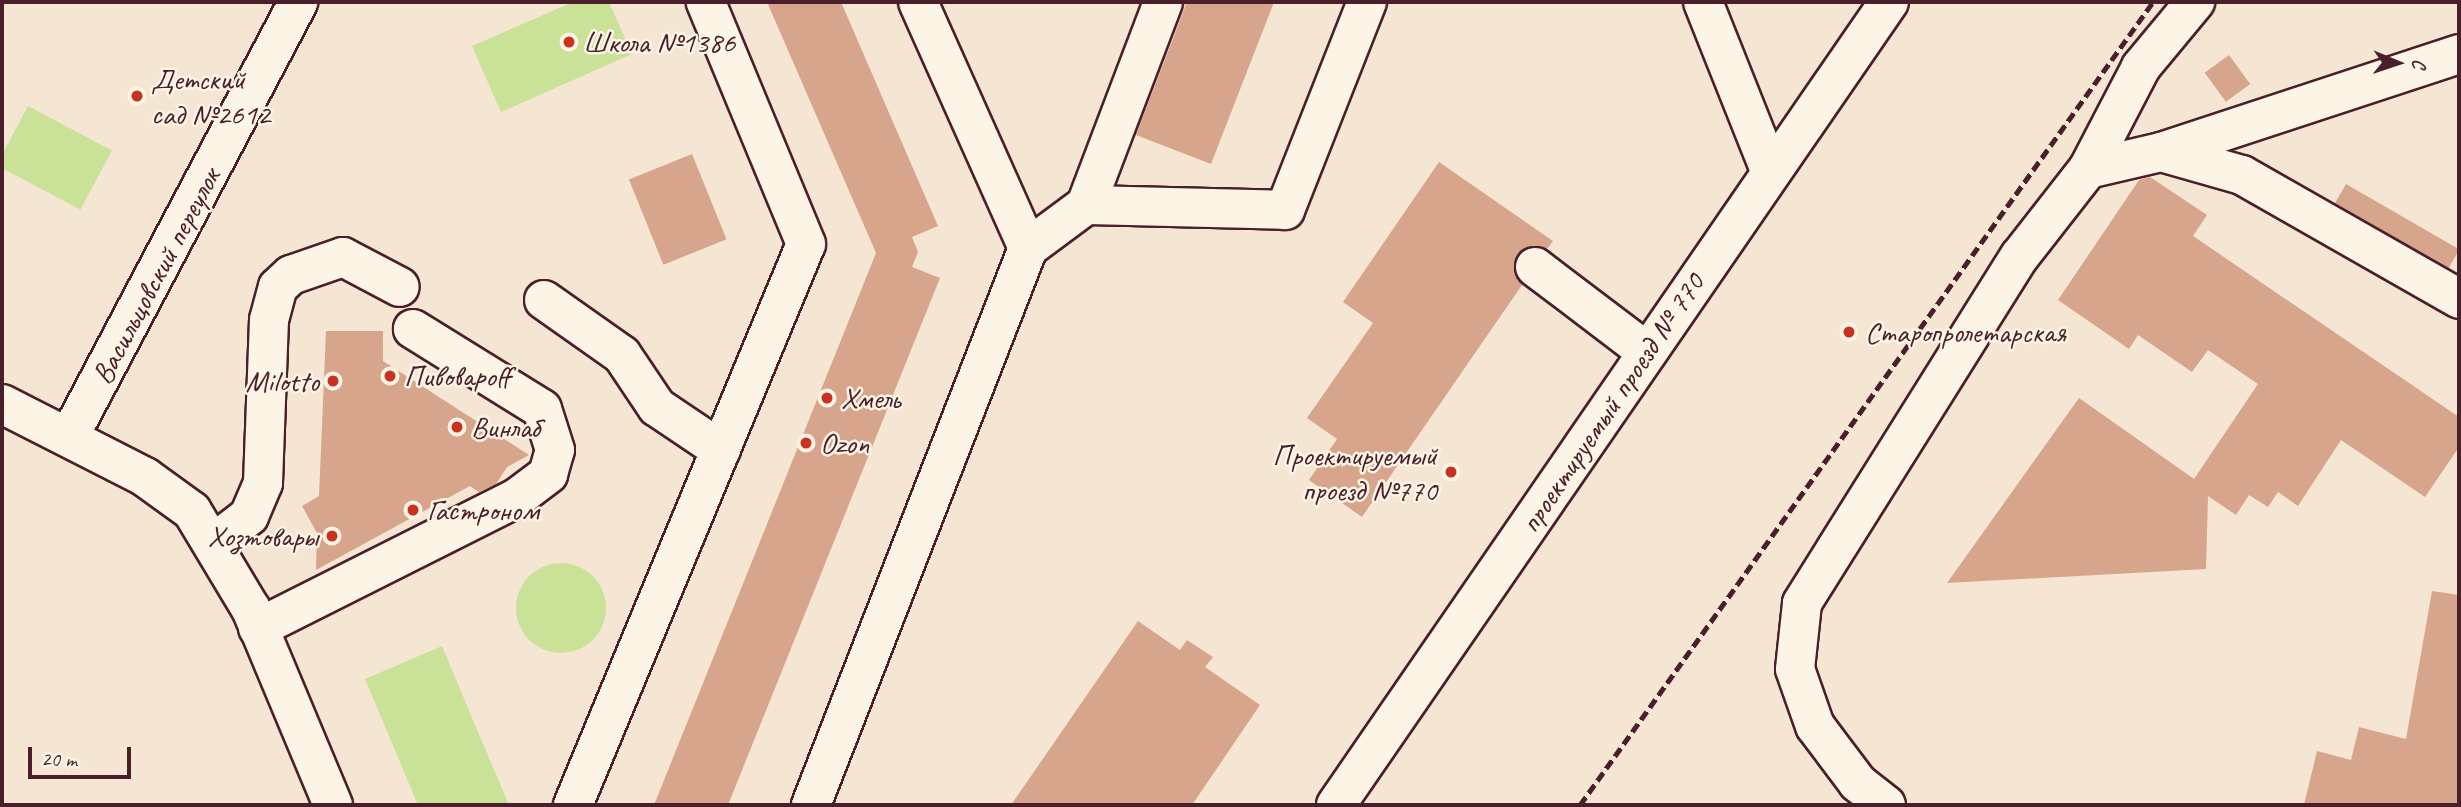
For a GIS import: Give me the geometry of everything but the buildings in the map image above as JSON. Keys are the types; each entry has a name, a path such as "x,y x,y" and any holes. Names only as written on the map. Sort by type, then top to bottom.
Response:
{"street":[{"name":"Васильцовский переулок","path":"69,437 298,2"},
{"path":"573,805 806,244 706,2"},
{"path":"918,2 1028,248"},
{"path":"811,805 1028,248 1086,205 1163,2"},
{"path":"1086,205 1285,210 1367,2"},
{"path":"1703,2 1770,170"},
{"name":"проектируемый проезд № 770","path":"1336,805 1770,170 1889,2"},
{"path":"1886,805 1858,783 1815,726 1795,669 1802,603 2020,256 2088,169 2141,67 2195,2"},
{"path":"2088,169 2161,152 2459,54"},
{"path":"2161,152 2242,175 2459,299"},
{"path":"215,542 249,516 261,493 269,320 278,287 291,275 343,257 400,287"},
{"path":"1535,267 1647,352"},
{"path":"544,300 622,355 657,407 721,450"},
{"path":"258,628 518,496 548,474 555,450 542,410 413,329"},
{"path":"2,404 69,437 174,496 215,542 258,628 333,805"}],"green space":[{"path":"573,2 609,2 632,54 501,112 472,46"},
{"path":"28,106 112,151 80,210 2,168 2,155"},
{"path":"561,563 578,567 593,576 602,591 606,608 602,625 593,640 578,649 561,653 544,649 529,640 520,625 516,608 520,591 529,576 544,567"},
{"path":"442,646 509,805 418,805 365,679"}],"railway":[{"path":"1580,805 2153,2"}],"place":[{"name":"Школа №1386","path":"569,42"},
{"name":"Детский сад №2612","path":"137,96"},
{"name":"Старопролетарская","path":"1849,332"},
{"name":"Пивовароff","path":"390,376"},
{"name":"Milotto","path":"333,381"},
{"name":"Хмель","path":"827,398"},
{"name":"Винлаб","path":"457,427"},
{"name":"Ozon","path":"806,443"},
{"name":"Проектируемый проезд №770","path":"1451,472"},
{"name":"Гастроном","path":"413,510"},
{"name":"Хозтовары","path":"332,536"}]}
